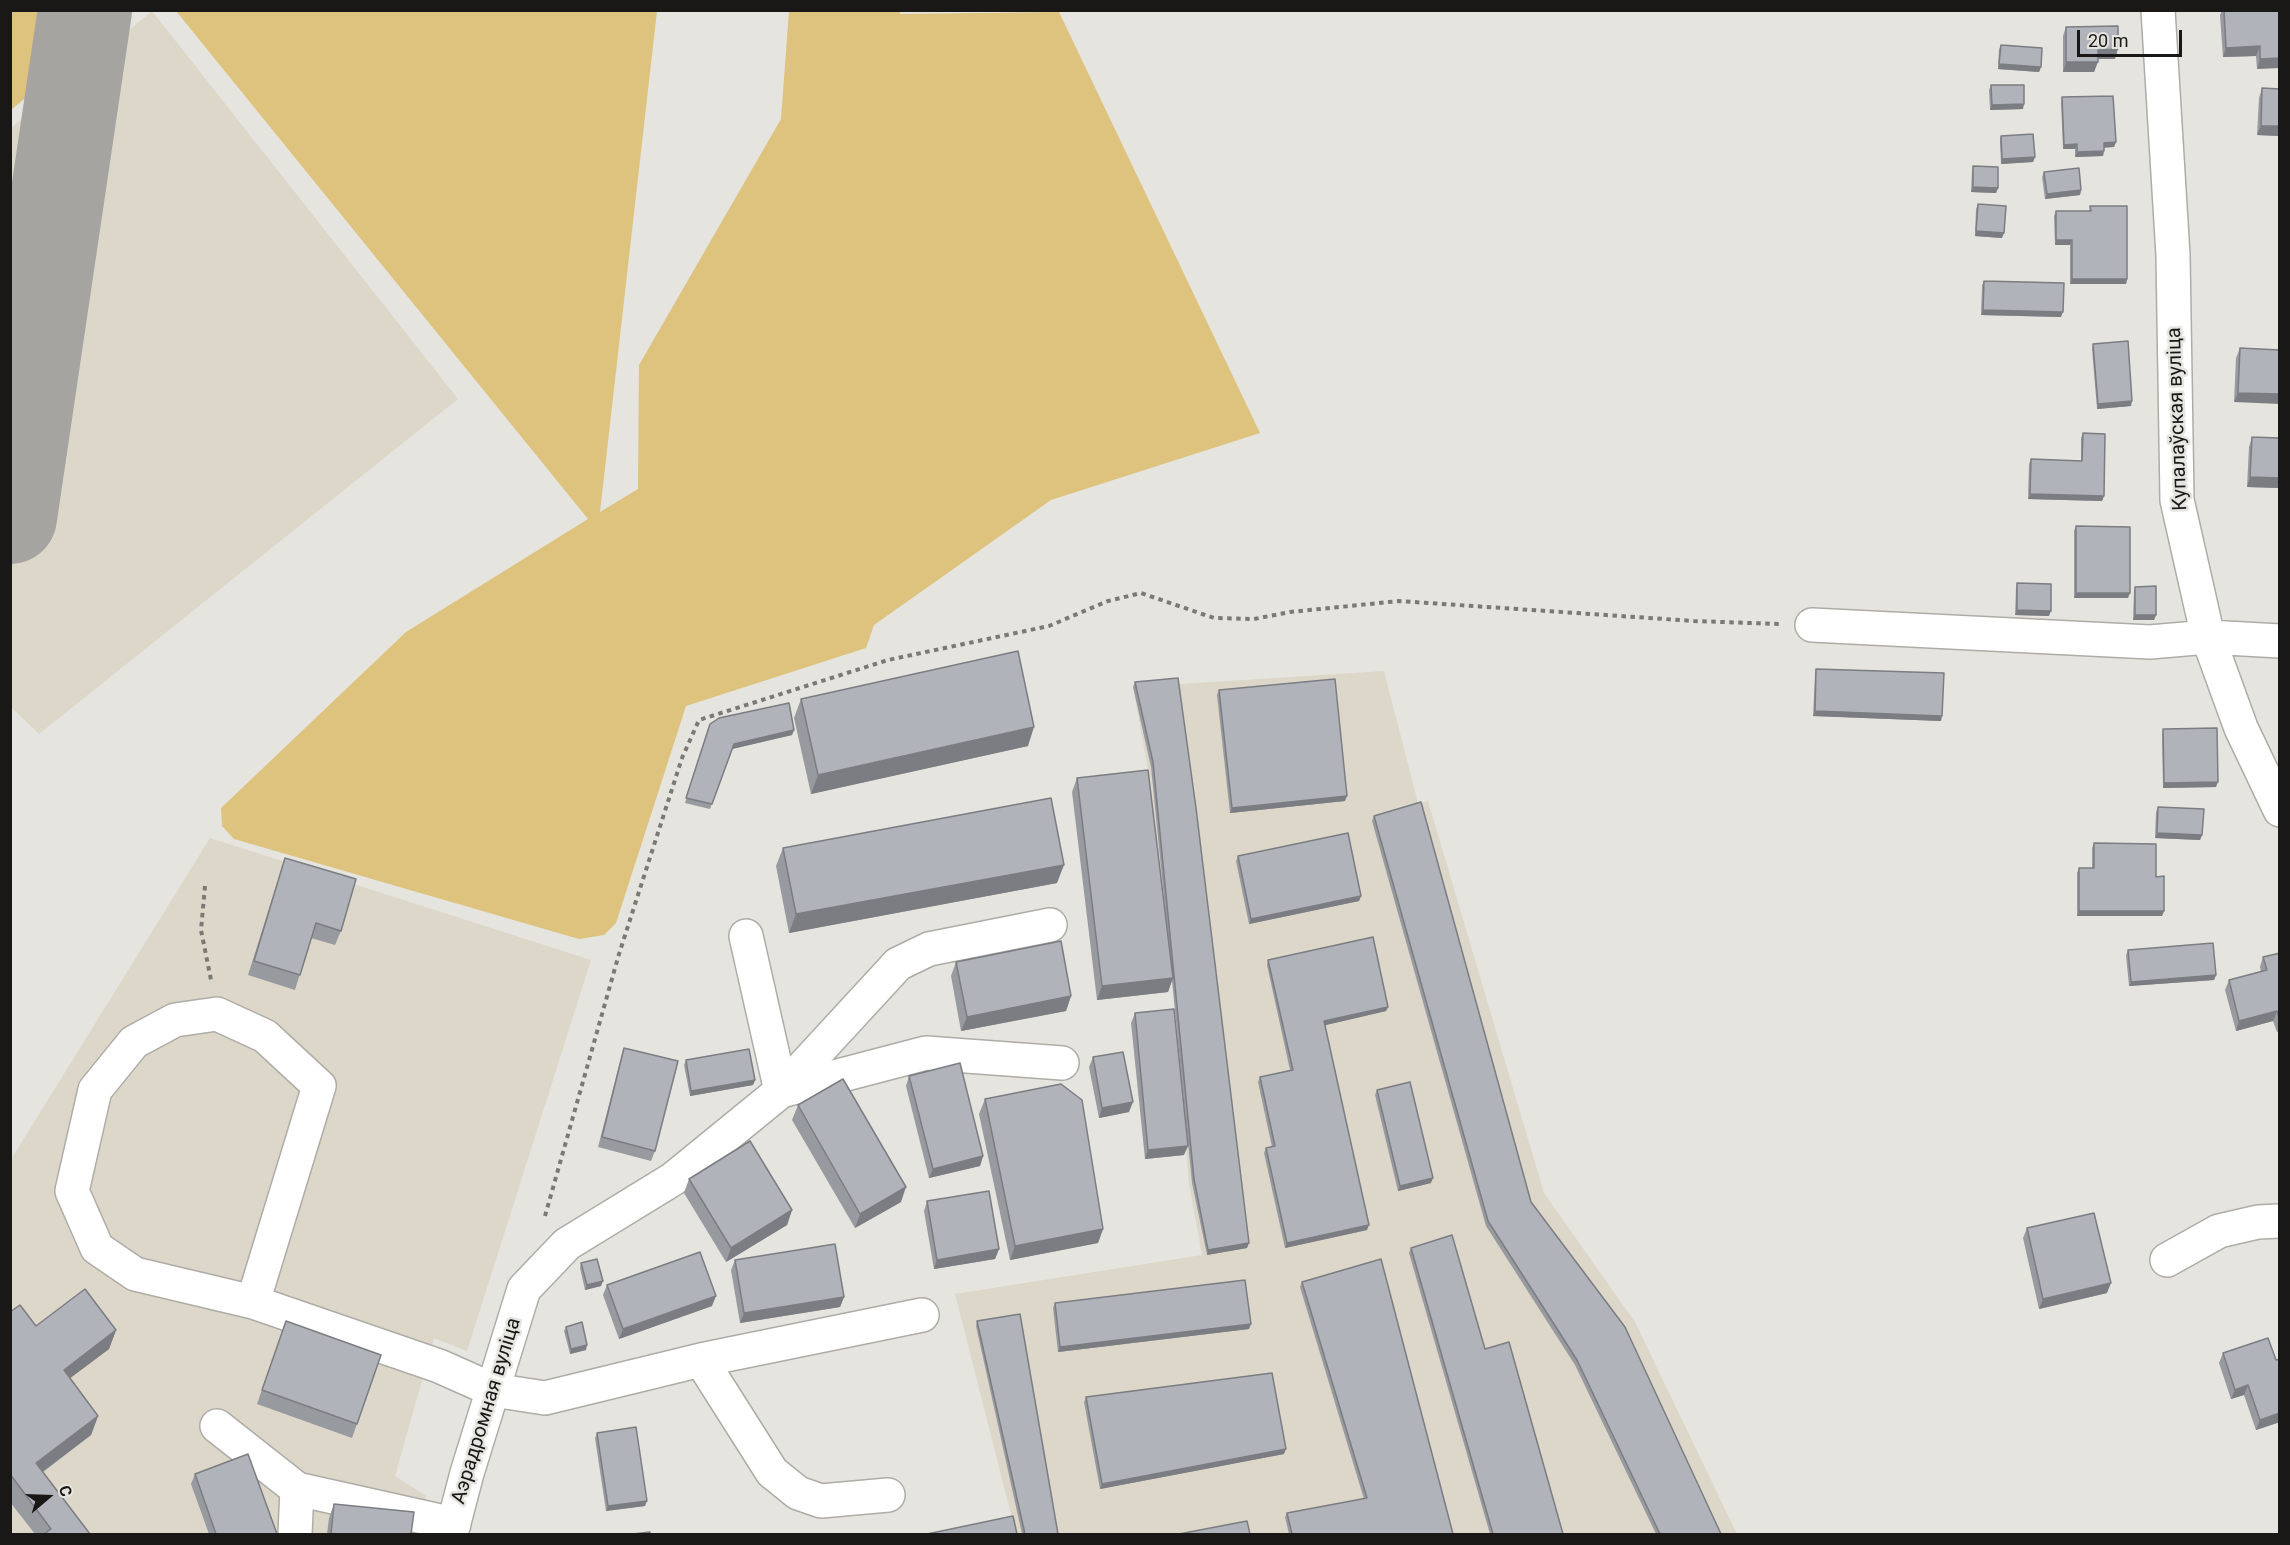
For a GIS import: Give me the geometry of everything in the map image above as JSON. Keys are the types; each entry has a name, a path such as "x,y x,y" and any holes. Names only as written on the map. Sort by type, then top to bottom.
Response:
{"street":[{"name":"Купалаўская вуліца","path":"2158,10 2173,255 2177,500 2208,637 2241,728 2280,810"},
{"path":"1812,625 2150,642 2208,637 2280,640"},
{"path":"781,1091 898,964 929,949 1050,925"},
{"path":"746,936 781,1091"},
{"path":"253,1302 319,1086 265,1036 217,1014 175,1020 134,1042 95,1090 72,1191 97,1248 135,1274 253,1302 439,1366 493,1390 545,1398 701,1360 922,1316"},
{"path":"781,1091 926,1053 1062,1063"},
{"name":"Аэрадромная вуліца","path":"452,1529 524,1288 567,1244 673,1179 781,1091"},
{"path":"2167,1260 2219,1231 2258,1222 2280,1221"},
{"path":"701,1360 772,1472 798,1493 821,1501 888,1495"},
{"path":"217,1426 297,1489 426,1516 452,1529"},
{"path":"295,1534 297,1489"}],"path":[{"path":"543,1221 618,954 682,758 699,720 888,660 1049,626 1108,601 1141,593 1214,618 1254,619 1290,612 1400,601 1694,621 1812,625"},
{"path":"205,886 201,930 217,1014"}],"shaded area":[{"path":"11,10 41,11 30,94 11,110"},
{"path":"152,11 458,399 39,734 10,706 11,128"},
{"path":"176,11 657,11 600,512 638,489 639,365 781,119 789,11 900,11 900,14 1059,12 1260,433 1051,500 874,625 866,648 686,706 616,923 604,935 579,939 234,839 222,826 221,808 406,632 588,519"},
{"path":"1384,671 1418,803 1428,801 1544,1193 1635,1322 1737,1534 1016,1534 955,1294 1202,1255 1189,1184 1174,1003 1148,770 1133,687"},
{"path":"210,838 591,960 467,1351 434,1338 395,1476 426,1496 426,1516 421,1534 11,1534 10,1161"}],"building":[{"path":"2224,10 2280,10 2280,58 2260,59 2260,46 2226,48"},
{"path":"2118,26 2118,49 2098,50 2098,62 2066,62 2066,27"},
{"path":"2001,45 2042,48 2041,67 1999,64"},
{"path":"1991,85 2024,85 2024,104 1992,105"},
{"path":"2262,88 2280,89 2280,126 2261,126"},
{"path":"2113,96 2116,142 2104,143 2104,151 2077,152 2077,144 2064,145 2062,97"},
{"path":"2033,134 2035,157 2002,159 2001,136"},
{"path":"1973,166 1998,167 1998,188 1973,187"},
{"path":"2079,168 2081,190 2047,194 2044,172"},
{"path":"1978,204 2006,206 2004,233 1976,231"},
{"path":"2090,206 2127,206 2127,279 2072,279 2072,240 2056,240 2056,211 2091,211"},
{"path":"1984,281 2064,283 2063,312 1983,310"},
{"path":"2128,341 2132,401 2098,404 2093,344"},
{"path":"2240,348 2280,350 2280,394 2238,393"},
{"path":"2083,433 2105,434 2104,496 2030,494 2031,459 2082,461"},
{"path":"2252,437 2280,438 2280,478 2250,477"},
{"path":"2076,526 2130,527 2130,593 2076,593"},
{"path":"2017,583 2051,584 2051,611 2017,610"},
{"path":"2156,586 2156,615 2135,615 2135,587"},
{"path":"1018,651 1034,727 818,775 801,699"},
{"path":"1816,669 1944,673 1942,716 1815,711"},
{"path":"1178,678 1249,1243 1208,1250 1194,1179 1153,762 1135,682"},
{"path":"1335,679 1347,796 1232,808 1219,690"},
{"path":"789,703 794,730 734,744 712,804 686,798 710,724 719,718"},
{"path":"2217,728 2218,782 2164,783 2163,729"},
{"path":"1148,770 1173,978 1102,986 1077,778"},
{"path":"1051,798 1064,865 796,914 783,848"},
{"path":"1421,802 1531,1202 1625,1327 1721,1534 1660,1534 1577,1360 1488,1221 1374,816"},
{"path":"2158,807 2204,809 2202,835 2157,833"},
{"path":"1348,833 1361,896 1251,919 1238,856"},
{"path":"2094,843 2156,844 2156,877 2164,876 2164,911 2079,911 2079,868 2094,868"},
{"path":"285,858 356,879 341,931 316,923 300,975 254,961"},
{"path":"1373,937 1388,1007 1324,1021 1369,1225 1287,1243 1266,1148 1275,1146 1260,1077 1293,1070 1268,960"},
{"path":"1061,941 1071,996 967,1017 956,962"},
{"path":"2213,943 2216,975 2131,982 2128,950"},
{"path":"2280,953 2280,1020 2277,1011 2239,1021 2229,980 2267,970 2263,957"},
{"path":"1174,1009 1188,1146 1148,1150 1135,1013"},
{"path":"624,1048 678,1061 655,1151 602,1137"},
{"path":"749,1049 755,1080 691,1091 686,1060"},
{"path":"1123,1052 1133,1102 1102,1108 1093,1057"},
{"path":"960,1063 983,1156 933,1169 909,1076"},
{"path":"843,1079 906,1187 860,1214 798,1105"},
{"path":"1410,1082 1433,1178 1400,1186 1377,1090"},
{"path":"1061,1084 1082,1100 1103,1229 1015,1246 985,1099"},
{"path":"750,1141 792,1210 731,1248 689,1179"},
{"path":"989,1191 999,1249 937,1260 927,1201"},
{"path":"2094,1213 2111,1283 2043,1299 2027,1228"},
{"path":"1452,1235 1485,1349 1509,1342 1563,1534 1493,1534 1411,1248"},
{"path":"835,1244 844,1297 744,1313 735,1260"},
{"path":"700,1252 716,1296 623,1329 607,1285"},
{"path":"597,1259 603,1281 587,1285 581,1263"},
{"path":"1381,1259 1453,1534 1292,1534 1287,1513 1367,1498 1302,1282"},
{"path":"1245,1280 1251,1324 1060,1347 1055,1303"},
{"path":"85,1289 116,1330 64,1370 98,1416 36,1463 90,1534 44,1534 51,1529 10,1474 10,1312 20,1305 36,1326"},
{"path":"1020,1314 1058,1534 1025,1534 977,1321"},
{"path":"286,1321 381,1355 357,1424 262,1390"},
{"path":"582,1322 587,1345 571,1349 566,1327"},
{"path":"2268,1338 2276,1360 2280,1359 2280,1413 2260,1420 2248,1385 2235,1390 2223,1353"},
{"path":"1272,1373 1286,1449 1102,1484 1086,1397"},
{"path":"636,1427 647,1501 608,1506 597,1433"},
{"path":"248,1454 277,1534 216,1534 195,1474"},
{"path":"334,1504 414,1512 411,1534 331,1534"},
{"path":"1013,1516 1017,1534 927,1534"},
{"path":"1247,1521 1250,1534 1179,1534"}],"taxiway":[{"path":"10,517 85,10"}]}
